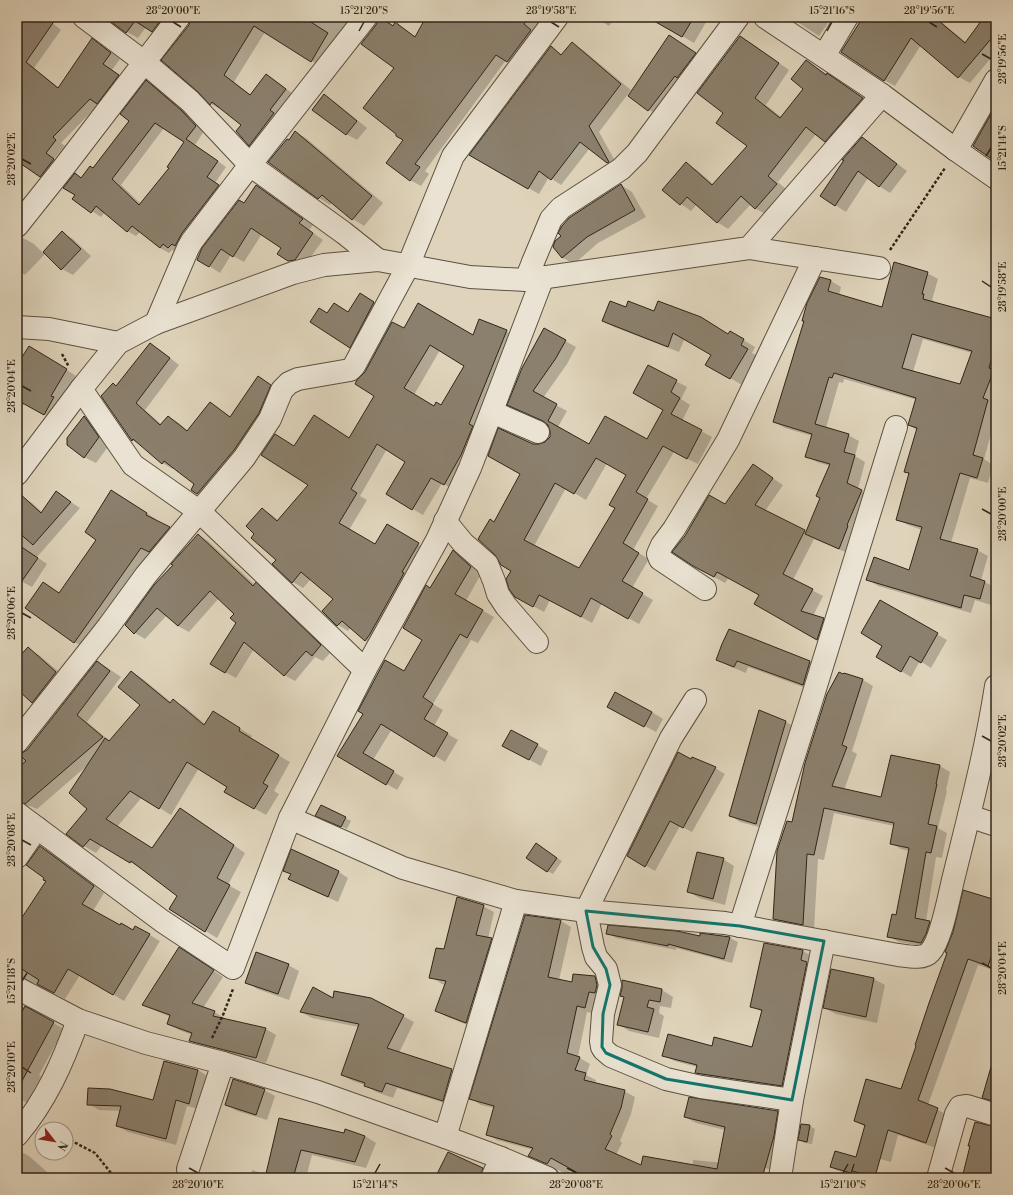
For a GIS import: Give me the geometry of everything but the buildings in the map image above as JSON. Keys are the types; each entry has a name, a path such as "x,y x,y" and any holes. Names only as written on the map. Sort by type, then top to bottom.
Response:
{"street":[{"path":"84,17 144,62 190,101 250,165 378,260"},
{"path":"17,226 179,17"},
{"path":"156,323 190,245 250,165 366,17"},
{"path":"17,742 108,627 146,575 244,458 270,419 282,390 289,383 298,379 350,370 354,366 408,266 453,156 557,17"},
{"path":"17,813 162,921 233,968 290,818 365,670 436,540 470,468 492,412 535,279 536,255 552,219 561,208 621,170 630,162 738,17"},
{"path":"765,17 882,95 996,178"},
{"path":"824,56 847,17"},
{"path":"956,150 996,80"},
{"path":"749,248 882,95"},
{"path":"17,474 118,342 156,323 293,273 324,265 378,260 470,277 535,279 749,248 878,268"},
{"path":"705,589 660,559 658,554 662,545 678,522 728,440 815,258"},
{"path":"17,327 49,329 118,342"},
{"path":"81,389 133,465 200,512 365,670"},
{"path":"492,412 538,432"},
{"path":"740,926 896,427"},
{"path":"445,522 463,543 487,564 498,594 506,606 537,642"},
{"path":"290,818 403,868 516,901 586,911 725,923 912,957 924,956 929,953 937,940 943,921 991,717 996,686"},
{"path":"695,700 672,738 586,911 596,956 606,969 610,985 603,1014 602,1047 606,1053 666,1079 792,1100"},
{"path":"968,816 996,825"},
{"path":"17,857 37,828"},
{"path":"445,1137 516,901"},
{"path":"780,1178 792,1100 824,941"},
{"path":"17,988 78,1020 146,1044 214,1061 318,1092 445,1137 548,1178"},
{"path":"17,1135 30,1119 54,1080 78,1020"},
{"path":"188,1169 214,1061"},
{"path":"938,1178 956,1114 960,1107 966,1106 996,1114"},
{"path":"492,1178 501,1158"}],"path":[{"path":"878,268 956,150"},
{"path":"49,329 81,389"},
{"path":"214,1061 213,1036 233,990 233,968"},
{"path":"74,1142 95,1153 115,1178"}],"highlighted area":[{"path":"586,911 740,926 824,941 792,1100 666,1079 606,1053 602,1047 603,1014 610,985 606,969 593,947"}]}
